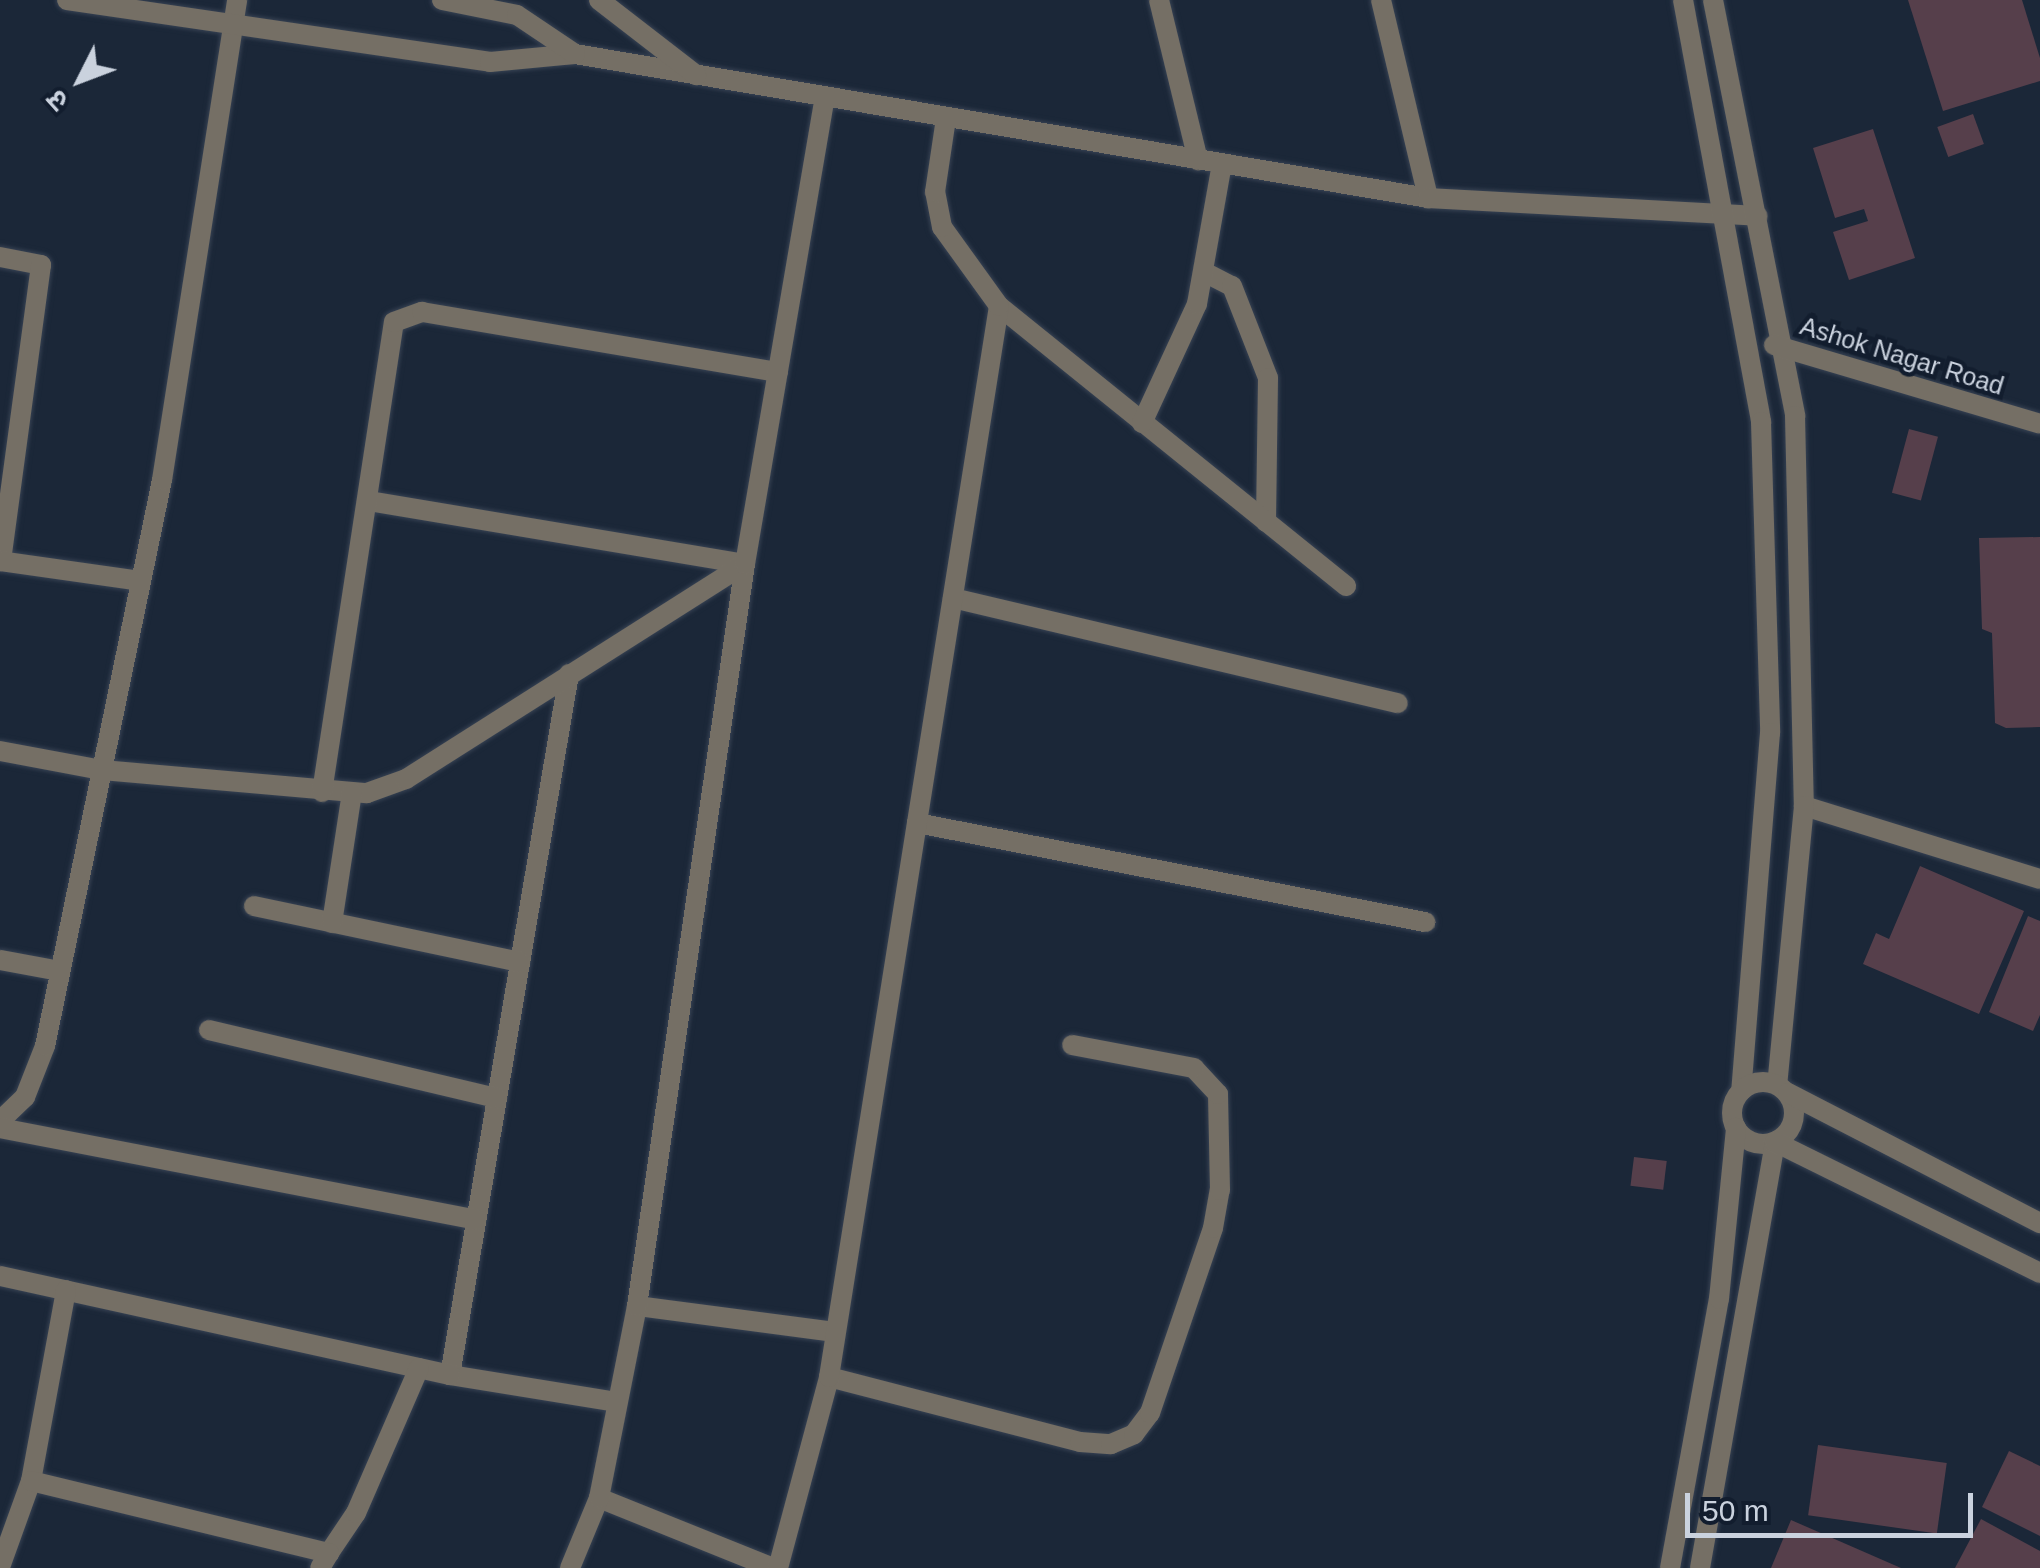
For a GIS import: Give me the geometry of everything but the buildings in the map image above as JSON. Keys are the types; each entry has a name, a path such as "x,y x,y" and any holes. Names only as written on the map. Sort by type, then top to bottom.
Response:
{"street":[{"path":"67,0 490,62 575,54 1428,198 1758,216"},
{"path":"0,1125 25,1097 45,1046 141,581 237,0"},
{"path":"442,0 517,14 575,54"},
{"path":"599,0 699,77"},
{"path":"1159,0 1198,160"},
{"path":"1381,0 1428,198"},
{"path":"1670,1568 1719,1299 1736,1128 1732,1108 1741,1091 1770,732 1760,422 1749,341 1683,0"},
{"path":"1700,1568 1775,1142 1795,1117 1782,1089 1804,806 1795,416 1712,0"},
{"path":"570,1568 599,1498 637,1306 745,564 825,98"},
{"path":"946,118 935,192 942,227 999,306 1346,586"},
{"path":"1142,422 1186,335 1204,272 1222,164"},
{"path":"0,258 41,265 0,561 141,581"},
{"path":"1204,272 1232,286 1268,378 1266,522"},
{"path":"599,1498 775,1568 829,1378 999,306"},
{"path":"322,792 368,501 389,336 405,316 422,312 778,372"},
{"name":"Ashok Nagar Road","path":"1749,341 1781,346 2040,424"},
{"path":"368,501 745,564"},
{"path":"0,751 102,770 352,792 406,778 745,564"},
{"path":"952,598 1398,703"},
{"path":"450,1374 569,674"},
{"path":"332,922 352,792"},
{"path":"1804,806 2040,879"},
{"path":"916,823 1424,922"},
{"path":"254,906 520,962"},
{"path":"0,960 60,972"},
{"path":"209,1030 497,1098"},
{"path":"829,1378 1080,1442 1111,1444 1134,1434 1150,1414 1214,1228 1220,1190 1218,1094 1194,1068 1072,1045"},
{"path":"1741,1091 1758,1082 1782,1089 2040,1223"},
{"path":"0,1125 476,1220"},
{"path":"1736,1128 1757,1144 1775,1142 2040,1273"},
{"path":"0,1276 419,1368 618,1402"},
{"path":"0,1567 31,1481 66,1290"},
{"path":"637,1306 834,1332"},
{"path":"31,1481 324,1560 356,1513 419,1368"}]}
